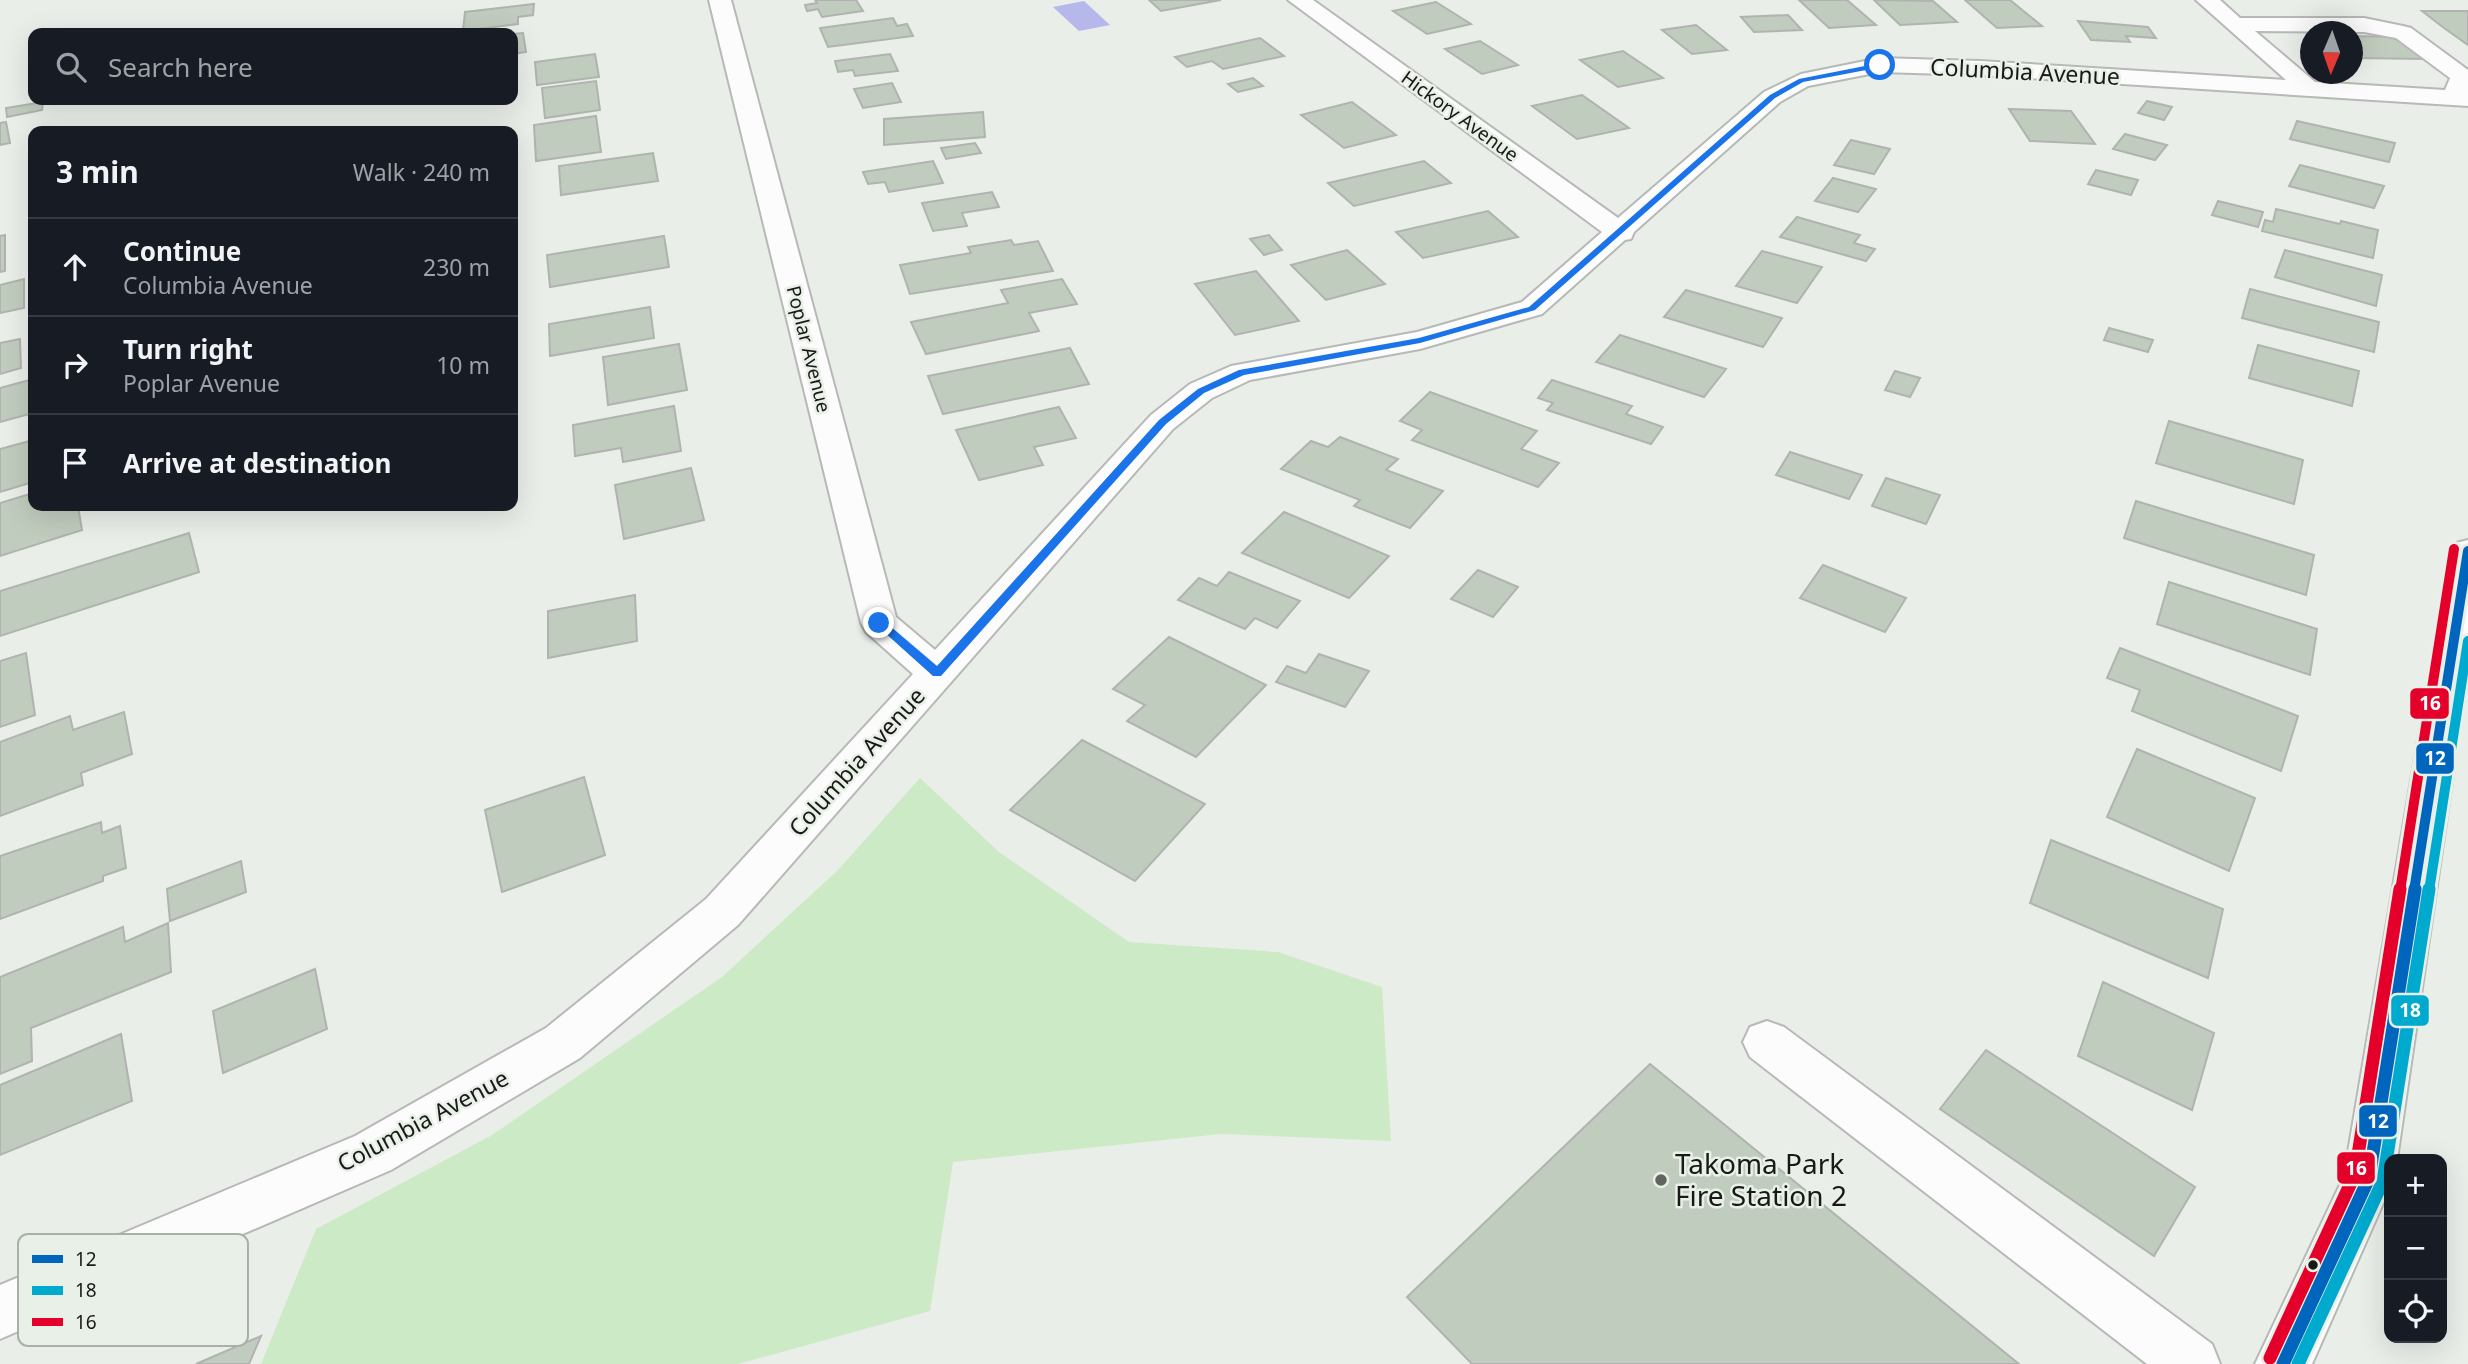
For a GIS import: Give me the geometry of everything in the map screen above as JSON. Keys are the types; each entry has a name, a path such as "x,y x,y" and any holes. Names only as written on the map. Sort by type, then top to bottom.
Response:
{"street":[{"name":"Poplar Avenue","path":"720,0 879,623 937,673"},
{"name":"Hickory Avenue","path":"1299,0 1621,233"},
{"path":"2207,0 2308,88"},
{"path":"2234,24 2364,25 2403,33 2462,76 2461,97"},
{"name":"Columbia Avenue","path":"183,1234 373,1153 563,1043 722,912 1163,422 1201,391 1242,372 1420,340 1532,308 1621,233 1772,97 1801,81 1880,65 1980,68 2461,97"},
{"path":"2283,1364 2369,1178 2467,559"},
{"path":"1767,1042 2192,1364"},
{"name":"Columbia Avenue","path":"0,1312 18,1304"}],"green space":[{"path":"920,778 999,852 1129,942 1278,952 1382,987 1391,1141 1221,1134 953,1162 930,1311 738,1364 261,1364 316,1229 492,1135 722,977 838,870"}],"water":[{"path":"1084,1 1110,25 1079,31 1053,7"}],"building":[{"path":"815,0 856,0 863,11 822,17 818,9 807,11 805,5 817,3"},
{"path":"1149,0 1221,0 1161,11"},
{"path":"1799,0 1847,0 1876,25 1829,28"},
{"path":"1874,0 1933,1 1957,22 1900,25"},
{"path":"1965,0 2010,0 2042,26 1997,28"},
{"path":"1436,2 1471,24 1427,34 1393,11"},
{"path":"534,4 533,15 518,17 518,24 487,28 463,28 465,12"},
{"path":"2422,11 2468,11 2468,45 2444,28"},
{"path":"1788,15 1802,30 1754,32 1741,17"},
{"path":"893,18 897,26 907,24 913,36 828,47 820,28"},
{"path":"2078,21 2148,27 2156,38 2126,36 2130,42 2091,40"},
{"path":"1696,25 1727,50 1692,54 1662,30"},
{"path":"523,33 526,52 518,53 518,34"},
{"path":"2363,36 2397,37 2425,59 2363,58"},
{"path":"1260,38 1284,56 1223,69 1212,61 1187,67 1175,57"},
{"path":"1480,41 1518,65 1482,74 1445,49"},
{"path":"1623,51 1663,78 1618,87 1580,60"},
{"path":"595,54 599,77 537,85 535,62"},
{"path":"890,54 898,71 855,76 853,70 838,72 835,61"},
{"path":"1253,78 1263,86 1238,92 1228,84"},
{"path":"596,81 600,110 545,118 542,88"},
{"path":"892,83 901,102 863,108 854,89"},
{"path":"1582,95 1629,128 1577,139 1532,106"},
{"path":"2147,101 2172,107 2164,120 2138,113"},
{"path":"1352,102 1396,135 1344,148 1301,115"},
{"path":"43,105 42,110 7,117 6,108"},
{"path":"2009,109 2071,111 2095,144 2030,141"},
{"path":"983,112 985,137 884,145 884,119"},
{"path":"596,116 601,152 536,161 534,125"},
{"path":"2297,121 2395,143 2389,162 2290,139"},
{"path":"6,122 10,143 0,145 0,123"},
{"path":"2125,134 2167,145 2155,160 2113,149"},
{"path":"1851,140 1890,149 1874,174 1834,165"},
{"path":"975,143 981,153 946,159 941,148"},
{"path":"653,153 658,181 561,195 559,166"},
{"path":"933,161 943,183 889,192 885,182 868,184 863,172"},
{"path":"1424,161 1451,183 1354,206 1328,183"},
{"path":"2300,165 2384,186 2374,208 2289,186"},
{"path":"2096,170 2138,180 2131,195 2088,184"},
{"path":"1833,178 1876,189 1858,212 1815,201"},
{"path":"992,192 999,207 962,213 967,226 933,231 922,203"},
{"path":"2218,201 2263,212 2258,227 2212,215"},
{"path":"2276,209 2378,230 2373,258 2262,231 2265,220 2273,222"},
{"path":"1488,211 1518,237 1423,258 1396,232"},
{"path":"1797,217 1860,235 1854,243 1875,249 1866,261 1780,237"},
{"path":"5,235 5,271 0,272 0,236"},
{"path":"1269,235 1282,250 1264,255 1250,239"},
{"path":"664,236 669,267 550,287 547,255"},
{"path":"1011,240 1014,245 1038,241 1053,271 910,294 900,265 971,253 968,247"},
{"path":"1347,250 1385,284 1326,300 1291,265"},
{"path":"2285,250 2382,275 2376,306 2275,277"},
{"path":"1762,251 1822,267 1797,303 1736,286"},
{"path":"1256,271 1299,321 1235,335 1195,284"},
{"path":"24,279 24,308 0,313 0,285"},
{"path":"1062,279 1077,304 1029,313 1039,331 926,354 911,322 1008,303 1001,290"},
{"path":"2250,289 2379,322 2374,352 2242,318"},
{"path":"1686,290 1782,318 1763,347 1664,317"},
{"path":"650,307 654,338 550,356 549,324"},
{"path":"2109,328 2153,340 2148,352 2104,340"},
{"path":"1620,335 1726,369 1704,397 1596,362"},
{"path":"20,339 21,368 0,374 0,343"},
{"path":"679,344 687,390 608,405 603,357"},
{"path":"2258,345 2359,371 2352,406 2249,378"},
{"path":"1070,348 1089,384 943,414 928,376"},
{"path":"1895,371 1920,378 1910,397 1885,390"},
{"path":"28,380 28,414 0,422 0,388"},
{"path":"1552,380 1632,406 1626,414 1663,427 1651,444 1547,410 1553,403 1538,398"},
{"path":"1430,392 1537,431 1521,449 1559,463 1538,487 1412,440 1422,430 1400,421"},
{"path":"674,406 681,451 623,462 621,448 575,456 573,425"},
{"path":"1059,407 1076,438 1034,447 1043,465 979,480 956,430"},
{"path":"2169,421 2303,460 2294,504 2156,463"},
{"path":"1340,437 1398,459 1386,470 1443,491 1410,528 1354,506 1360,500 1281,469 1311,441 1328,447"},
{"path":"28,441 28,484 0,492 0,449"},
{"path":"1790,452 1862,475 1849,499 1776,475"},
{"path":"691,468 704,520 624,539 615,485"},
{"path":"1886,478 1940,495 1926,524 1872,506"},
{"path":"28,495 28,511 79,511 82,530 0,556 0,503"},
{"path":"2136,501 2314,555 2306,595 2124,538"},
{"path":"1284,512 1389,556 1349,598 1242,553"},
{"path":"189,533 199,572 0,636 0,591"},
{"path":"1823,565 1906,598 1885,632 1800,598"},
{"path":"1478,570 1518,587 1493,617 1451,599"},
{"path":"1229,572 1300,601 1277,628 1255,618 1245,629 1178,600 1199,578 1217,586"},
{"path":"2169,582 2317,629 2310,675 2157,624"},
{"path":"635,595 637,641 548,658 548,611"},
{"path":"1169,637 1266,685 1196,757 1127,721 1145,705 1113,689"},
{"path":"2120,648 2298,716 2281,771 2132,711 2140,690 2107,678"},
{"path":"26,653 35,715 0,727 0,661"},
{"path":"1319,654 1369,671 1345,707 1276,682 1287,666 1306,673"},
{"path":"124,712 132,754 81,773 83,785 0,816 0,742 70,716 73,730"},
{"path":"1082,740 1205,804 1135,881 1010,810"},
{"path":"2137,749 2255,798 2229,871 2107,817"},
{"path":"584,777 605,855 502,892 485,810"},
{"path":"101,822 102,833 120,826 126,868 103,876 103,881 0,919 0,856"},
{"path":"2051,840 2223,909 2208,978 2030,903"},
{"path":"241,861 246,892 170,921 167,889"},
{"path":"168,923 171,972 31,1028 32,1061 0,1074 0,977 123,927 125,942"},
{"path":"315,969 327,1029 223,1073 213,1011"},
{"path":"2103,982 2214,1033 2192,1110 2078,1056"},
{"path":"121,1034 132,1101 0,1155 0,1085"},
{"path":"1986,1050 2195,1187 2154,1256 1940,1109"},
{"name":"Takoma Park Fire Station 2","path":"1650,1064 2019,1364 1472,1364 1407,1297"},
{"path":"261,1336 249,1364 196,1364 238,1346 248,1346 248,1342"}],"transit line":[{"name":"16","path":"2270,1358 2355,1174 2454,549"},
{"name":"12","path":"2283,1364 2369,1178 2468,551"},
{"name":"18","path":"2298,1364 2383,1181 2468,641"}],"place":[{"name":"Takoma Park Fire Station 2","path":"1661,1180"}],"route":[{"path":"879,623 937,673 1163,422 1201,391 1242,372 1420,340 1532,308 1621,233 1772,97 1801,81 1880,65"}]}
